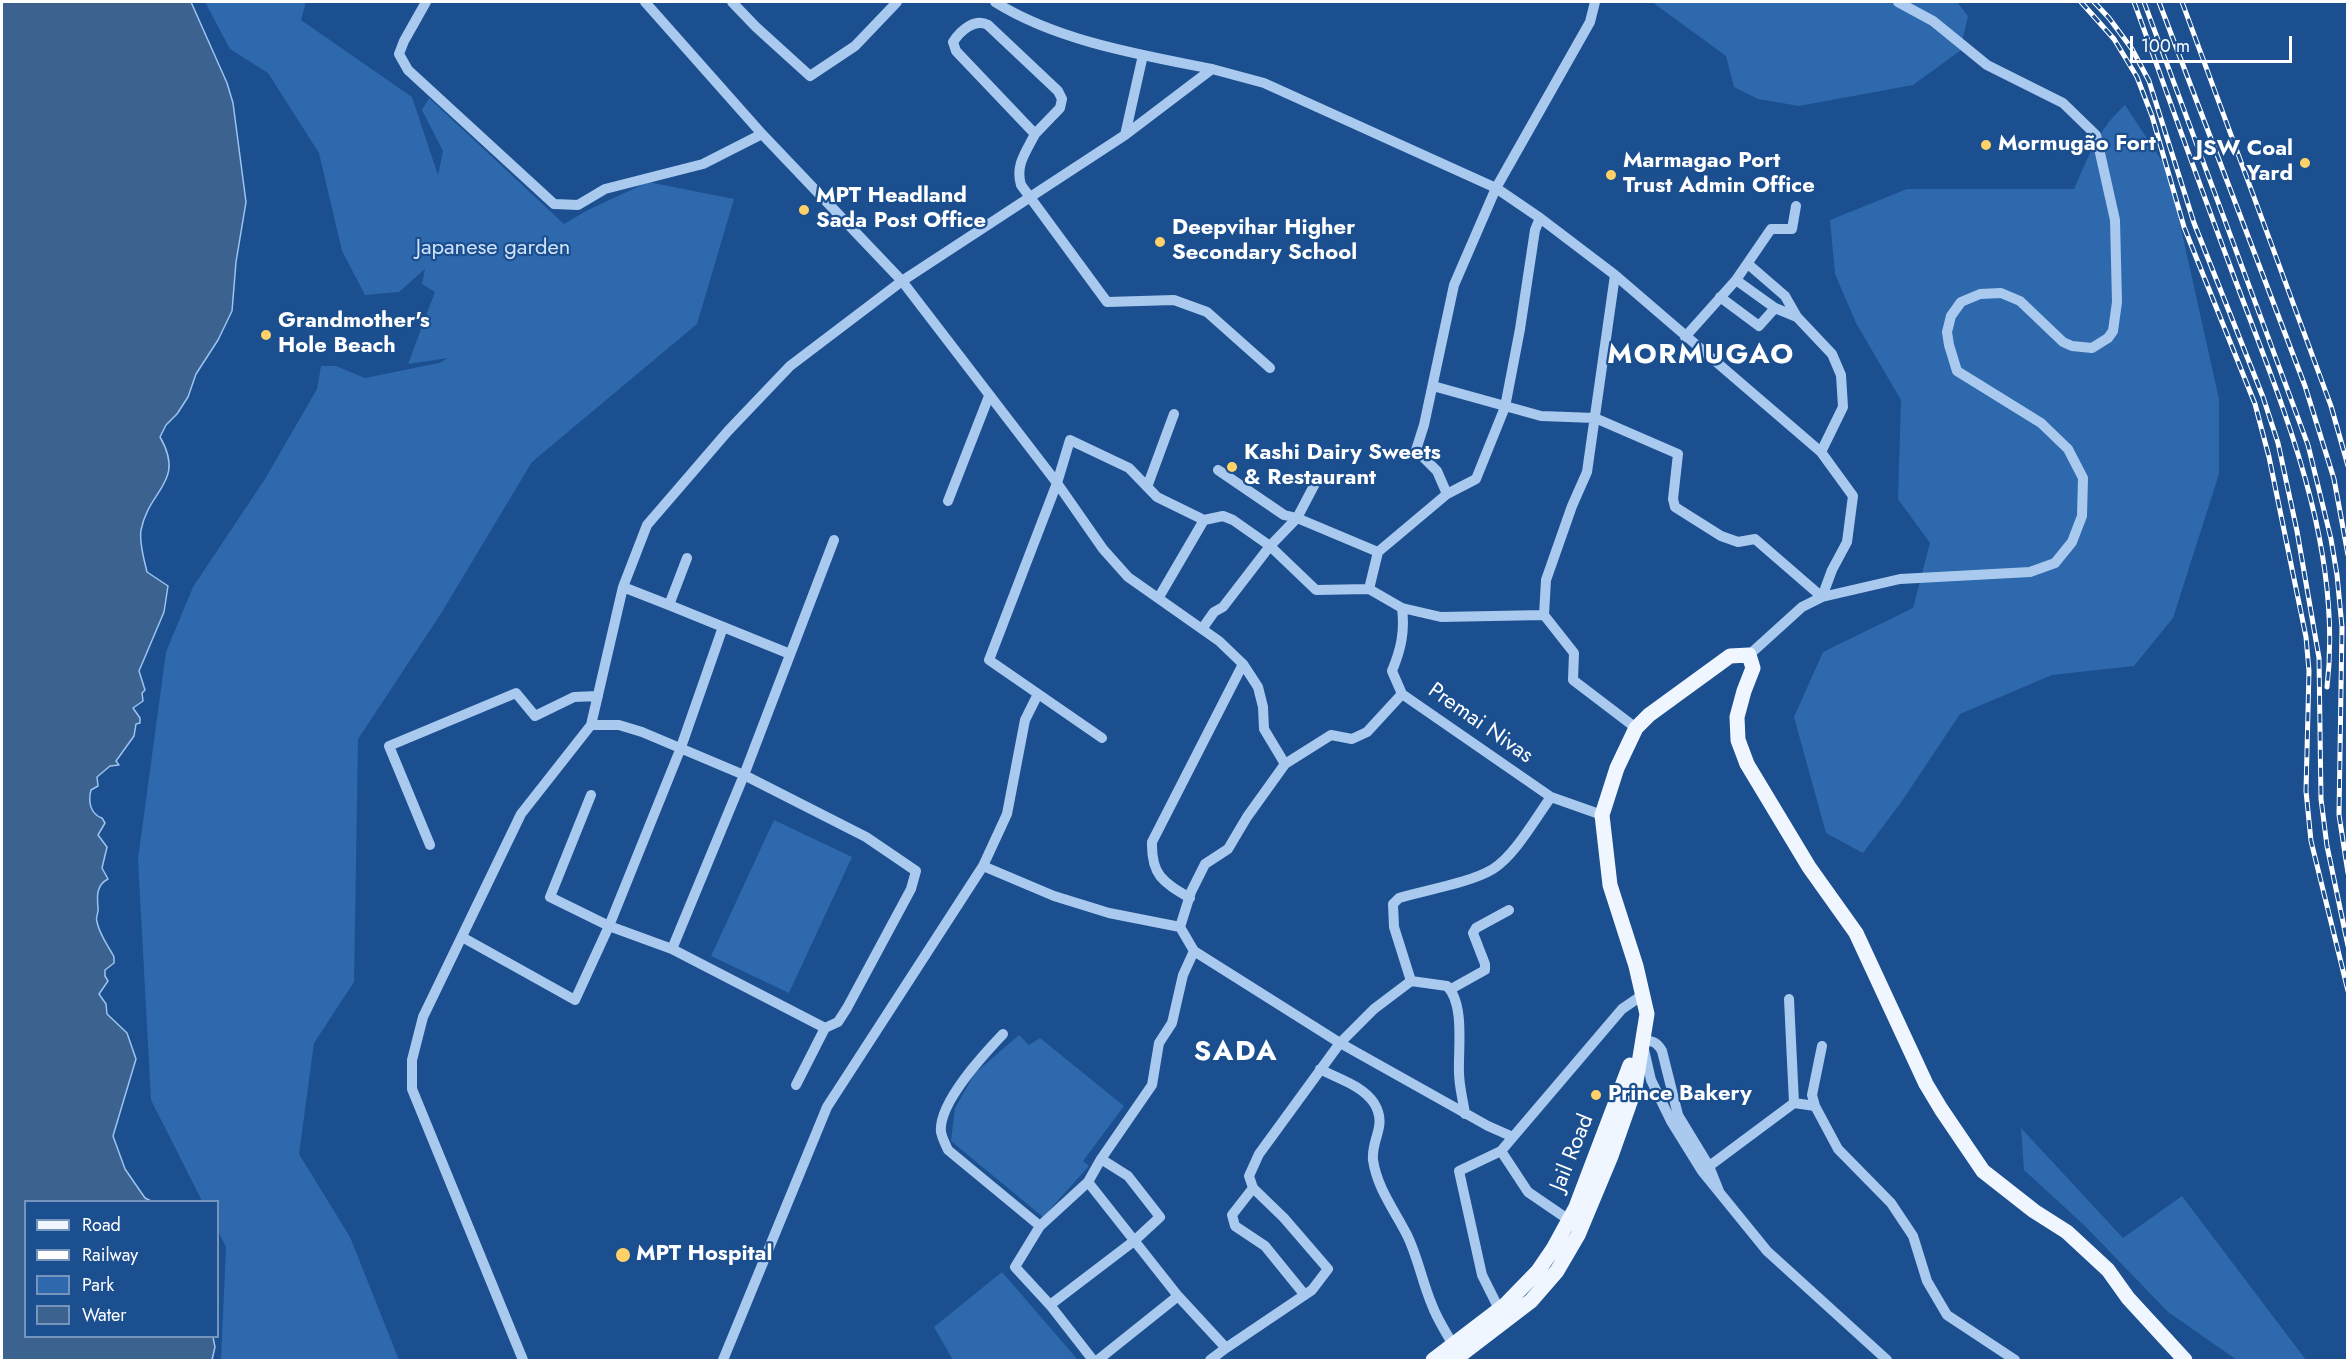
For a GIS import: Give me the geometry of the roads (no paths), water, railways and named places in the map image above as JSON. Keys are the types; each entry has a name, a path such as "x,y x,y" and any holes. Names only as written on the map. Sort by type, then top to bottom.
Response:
{"main road":[{"path":"1642,1041 1647,1014 1644,994 1610,885 1602,815 1617,768 1635,728 1649,715 1730,657 1749,655 1753,668 1737,717 1738,740 1747,764 1809,867 1856,933 1926,1084 1941,1109 1983,1171 2034,1211 2067,1232 2108,1270 2128,1298 2185,1360"},
{"name":"Jail Road","path":"1455,1356 1538,1271 1553,1249 1569,1220 1625,1083 1635,1050 1642,1041"},
{"name":"Jail Road","path":"1433,1360 1455,1356 1531,1301 1557,1271 1578,1235 1611,1156 1635,1088 1642,1041"}],"street":[{"path":"426,2 399,54 408,70 554,204 578,205 605,189 703,164 762,134"},
{"path":"645,2 762,134 902,281 1057,483 1103,549 1128,577 1219,641 1243,664 1258,687 1263,707 1264,729 1285,764 1247,817 1228,849 1205,864 1180,927"},
{"path":"732,2 810,76 855,46 897,2"},
{"path":"995,2 1011,12 1053,30 1143,55 1212,69 1264,83 1496,188 1540,218 1615,275 1821,452 1853,496 1847,542 1832,570 1822,597"},
{"path":"1447,494 1437,471 1416,450 1433,386 1454,285 1496,188 1590,22 1595,2"},
{"path":"1749,655 1802,607 1822,597 1900,579 2030,572 2055,563 2072,542 2082,516 2083,478 2068,449 2041,423 1957,371 1947,332 1951,316 1961,302 1980,294 2001,293 2019,301 2063,342 2072,346 2092,348 2101,344 2113,331 2117,303 2115,220 2096,135 2063,103 1988,65 1934,21 1898,2"},
{"path":"1035,134 956,51 953,42 974,23 981,21 988,25 1058,91 1062,99 1060,108 1035,134 1017,173 1029,198 1107,302 1174,300 1208,312 1270,368"},
{"path":"1125,135 1143,55"},
{"path":"523,1360 412,1089 412,1060 423,1017 521,814 591,725 624,588 647,525 728,431 790,366 902,281 1125,135 1212,69"},
{"path":"1685,336 1736,280 1771,229 1792,229 1796,206"},
{"path":"1369,589 1378,552 1447,494 1476,479 1505,407 1535,230 1540,218"},
{"path":"1748,264 1785,296 1797,317 1833,354 1841,375 1844,407 1821,452"},
{"path":"1615,275 1587,472 1572,506 1546,580 1544,615 1574,653 1574,680 1635,728"},
{"path":"1736,280 1775,308 1797,317"},
{"path":"1720,297 1759,326 1775,308"},
{"path":"1433,386 1541,416 1595,418 1678,454 1673,499 1675,507 1721,536 1738,542 1755,539 1822,597"},
{"path":"948,501 989,396"},
{"path":"1147,487 1174,414"},
{"path":"1102,738 989,660 1057,483 1070,440 1129,468 1157,497 1204,520 1223,516 1233,520 1270,546 1316,590 1369,589 1402,608 1442,617 1544,615"},
{"path":"1218,470 1284,515 1297,518 1378,552"},
{"path":"1202,629 1214,612 1223,607 1270,546 1297,518 1318,478"},
{"path":"1159,597 1204,520"},
{"path":"672,949 744,775 834,540"},
{"path":"669,604 687,558"},
{"path":"624,588 790,654"},
{"path":"1402,608 1404,627 1402,646 1392,671 1402,694"},
{"path":"462,937 575,1000 609,926 680,750 723,627"},
{"path":"1190,898 1165,883 1151,860 1152,842 1243,664"},
{"path":"430,844 389,746 516,693 535,716 574,697 598,696"},
{"path":"723,1360 827,1107 983,866 1007,814 1025,720 1038,694"},
{"name":"Premai Nivas","path":"1285,764 1331,735 1352,739 1367,732 1402,694 1551,797 1602,815"},
{"path":"591,725 619,725 642,732 680,750 744,775 866,837 916,871 911,890 848,1008 838,1022 825,1028 796,1084"},
{"path":"591,795 550,897 609,926 672,949 825,1028"},
{"path":"1411,981 1394,927 1393,904 1399,898 1472,878 1492,869 1507,857 1551,797"},
{"path":"983,866 1054,896 1109,913 1180,927 1194,951 1340,1043 1465,1114 1514,1137"},
{"path":"1451,989 1485,970 1485,964 1473,933 1476,927 1509,910"},
{"path":"1178,1296 1095,1360 1015,1267 1040,1226 1088,1182 1101,1159 1152,1085 1159,1043 1172,1023 1183,975 1194,951"},
{"path":"1210,1360 1312,1290 1328,1269 1284,1218 1253,1188 1249,1176 1259,1154 1340,1043 1374,1009 1411,981 1447,986 1451,989 1461,1037 1459,1071 1465,1114"},
{"path":"1500,1309 1482,1275 1459,1171 1501,1151 1622,1009 1644,994"},
{"path":"1789,999 1794,1103"},
{"path":"1003,1034 972,1068 946,1110 941,1132 948,1150 1040,1226"},
{"path":"1706,1169 1671,1121 1651,1080 1642,1041 1651,1040 1658,1044 1662,1051 1678,1115 1719,1191 1767,1251 1887,1360"},
{"path":"1822,1046 1812,1095 1815,1106 1838,1149 1891,1203 1913,1236 1928,1281 1947,1315 2014,1360"},
{"path":"1320,1070 1362,1091 1379,1113 1380,1127 1373,1160 1383,1193 1408,1237 1432,1306 1455,1356"},
{"path":"1706,1169 1794,1103 1815,1106"},
{"path":"1501,1151 1528,1192 1569,1220"},
{"path":"1050,1305 1134,1241 1160,1217 1128,1176 1101,1159"},
{"path":"1088,1182 1178,1296 1226,1348"},
{"path":"1253,1188 1232,1215 1235,1226 1265,1246 1304,1294"}],"water":[{"path":"2,2 191,2 227,83 233,103 246,202 236,262 232,311 218,340 196,374 188,397 177,414 166,425 160,437 167,452 168,475 145,516 141,530 142,551 147,572 168,586 164,612 139,671 145,690 142,693 143,701 133,708 140,718 140,723 136,724 134,736 116,761 119,765 110,766 97,777 98,786 91,790 90,798 92,810 105,823 98,835 107,847 102,868 108,879 101,885 98,892 98,927 114,957 114,963 105,970 108,981 99,994 106,1004 107,1014 127,1033 136,1059 113,1136 125,1169 145,1198 149,1200 24,1200 24,1338 213,1338 215,1347 212,1360 2,1360"}],"railway":[{"path":"2081,2 2114,39 2137,77 2152,116 2184,227 2255,404 2269,457 2306,637 2309,671 2306,791 2311,841 2348,991"},
{"path":"2094,2 2132,49 2149,81 2194,223 2263,397 2278,443 2297,531 2319,658 2321,799 2327,846 2348,946"},
{"path":"2134,2 2287,419 2303,472 2317,525 2326,578 2330,632 2327,687"},
{"path":"2144,2 2308,445 2331,539 2342,627 2339,815 2348,873"},
{"path":"2159,2 2305,386 2334,479 2348,555"},
{"path":"2182,2 2331,406 2348,466"}],"place":[{"name":"Mormugão Fort","path":"1986,145"},
{"name":"JSW Coal Yard","path":"2305,163"},
{"name":"Marmagao Port Trust Admin Office","path":"1611,175"},
{"name":"MPT Headland Sada Post Office","path":"804,210"},
{"name":"Deepvihar Higher Secondary School","path":"1160,242"},
{"name":"Grandmother's Hole Beach","path":"266,335"},
{"name":"Kashi Dairy Sweets & Restaurant","path":"1232,467"},
{"name":"Prince Bakery","path":"1596,1095"},
{"name":"MPT Hospital","path":"623,1255"}],"district":[{"name":"MORMUGAO","path":"1701,356"},
{"name":"SADA","path":"1236,1053"}],"park label":[{"name":"Japanese garden","path":"493,249"}]}
